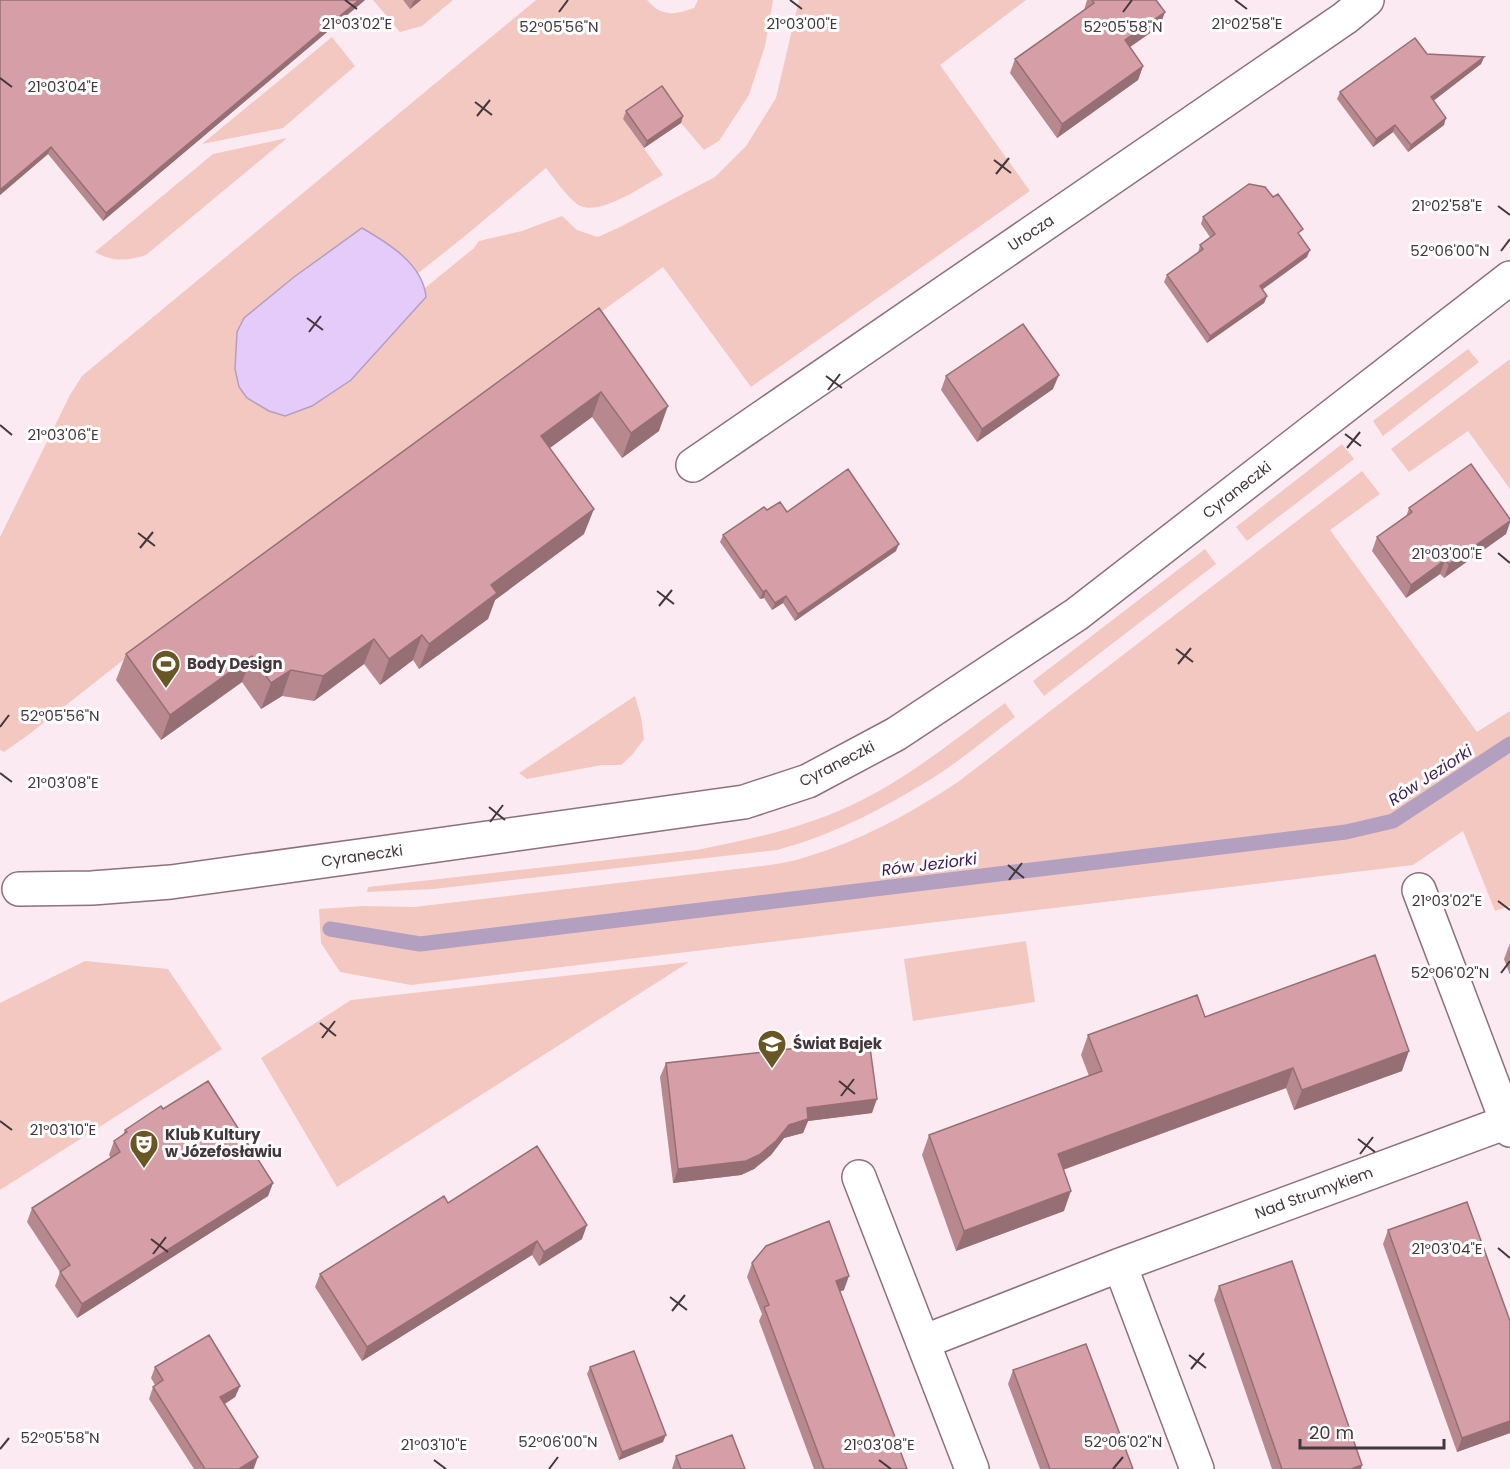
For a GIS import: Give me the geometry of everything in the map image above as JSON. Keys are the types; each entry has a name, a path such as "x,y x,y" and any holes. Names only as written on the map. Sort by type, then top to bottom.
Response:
{"street":[{"name":"Urocza","path":"693,465 1345,18 1367,0"},
{"name":"Cyraneczki","path":"19,889 92,888 171,882 369,855 744,802 808,781 896,734 1077,614 1510,278"},
{"name":"Nad Strumykiem","path":"923,1342 1120,1265 1508,1126 1419,890"},
{"path":"859,1177 972,1469"},
{"path":"1120,1265 1197,1469"}],"shaded area":[{"path":"373,0 403,0 410,8 421,0 453,0 422,26 400,32"},
{"path":"536,0 647,0 663,12 674,13 694,8 698,0 773,0 765,46 749,95 719,141 704,150 659,93 623,119 663,175 633,193 608,204 586,207 577,204 569,197 546,168 417,274 400,254 362,228 285,416 312,406 351,380 425,297 425,288 474,248 479,241 522,231 562,216 577,230 598,237 715,177 746,146 776,98 799,0 1026,0 940,65 1030,191 751,387 663,267 150,639 28,735 4,752 0,750 0,537 70,395 82,376"},
{"path":"332,37 355,66 283,128 202,144"},
{"path":"287,138 146,255 120,260 95,252 213,154"},
{"path":"362,228 383,240 403,256 418,274 426,297 351,380 312,406 285,416 269,411 247,398 239,387 235,369 237,332 244,318 294,277"},
{"path":"1468,349 1479,362 1383,436 1373,421"},
{"path":"1510,359 1510,489 1468,431 1409,472 1391,449"},
{"path":"1342,444 1354,459 1247,541 1236,527"},
{"path":"1362,471 1380,494 1330,530 1477,732 1510,711 1510,906 1495,911 1463,831 1413,865 411,985 340,972 321,943 319,909 364,906 414,907 770,865 806,857 846,843 922,805 958,782"},
{"path":"1205,549 1216,564 1044,696 1033,681"},
{"path":"635,696 644,739 621,765 602,765 527,779 519,773"},
{"path":"1005,703 1015,717 942,772 903,796 842,827 777,850 434,889 367,892 368,887 697,850 803,824 824,817 883,789 919,766"},
{"path":"1026,941 1035,1002 913,1021 904,959"},
{"path":"85,961 168,969 222,1049 0,1190 0,1003"},
{"path":"689,962 337,1187 261,1058 351,1000"}],"building":[{"path":"0,0 359,0 106,213 51,147 0,190"},
{"path":"1092,0 1156,0 1165,12 1125,40 1143,66 1062,124 1015,59 1094,3"},
{"path":"1415,38 1427,54 1484,57 1431,97 1446,118 1411,145 1395,125 1376,139 1340,92"},
{"path":"662,86 683,116 647,141 626,111"},
{"path":"1249,184 1265,187 1273,197 1278,194 1303,229 1298,233 1310,250 1260,286 1267,296 1210,336 1167,275 1203,249 1200,245 1215,234 1203,217"},
{"path":"599,308 668,406 631,433 601,392 541,436 594,509 491,585 497,593 429,644 422,635 389,659 374,639 323,676 291,670 271,683 252,656 170,715 126,654"},
{"path":"1023,324 1059,375 982,429 946,376"},
{"path":"1471,464 1510,521 1449,564 1445,560 1411,585 1377,537 1412,512 1409,508"},
{"path":"848,469 899,544 798,614 786,596 775,603 766,590 763,592 723,535 764,507 767,510 780,502 787,512"},
{"path":"1375,955 1409,1051 1302,1090 1293,1068 1058,1154 1071,1191 964,1231 929,1135 1102,1071 1088,1035 1197,995 1205,1017"},
{"path":"869,1040 877,1099 807,1108 808,1119 789,1125 776,1141 759,1155 746,1161 678,1169 666,1063"},
{"path":"208,1081 273,1183 82,1304 60,1272 70,1265 32,1208 120,1152 114,1141 127,1132 125,1130 161,1106 163,1109"},
{"path":"537,1146 587,1225 544,1252 537,1241 367,1347 320,1274 444,1196 448,1203"},
{"path":"1467,1202 1510,1321 1510,1421 1462,1438 1388,1230"},
{"path":"829,1221 849,1276 836,1281 907,1469 824,1469 764,1307 769,1305 752,1263 766,1246"},
{"path":"1292,1261 1362,1465 1351,1469 1282,1469 1219,1286"},
{"path":"209,1335 240,1386 220,1397 258,1457 239,1469 205,1469 153,1387 163,1380 155,1367"},
{"path":"1086,1344 1133,1469 1050,1469 1013,1370"},
{"path":"634,1351 666,1435 622,1452 590,1367"},
{"path":"732,1435 745,1469 681,1469 676,1456"}],"waterway":[{"name":"Rów Jeziorki","path":"330,929 420,944 1346,832 1393,821 1510,744"}],"place":[{"name":"Body Design","path":"166,690"},
{"name":"Świat Bajek","path":"772,1070"},
{"name":"Klub Kultury w Józefosławiu","path":"144,1170"}]}
